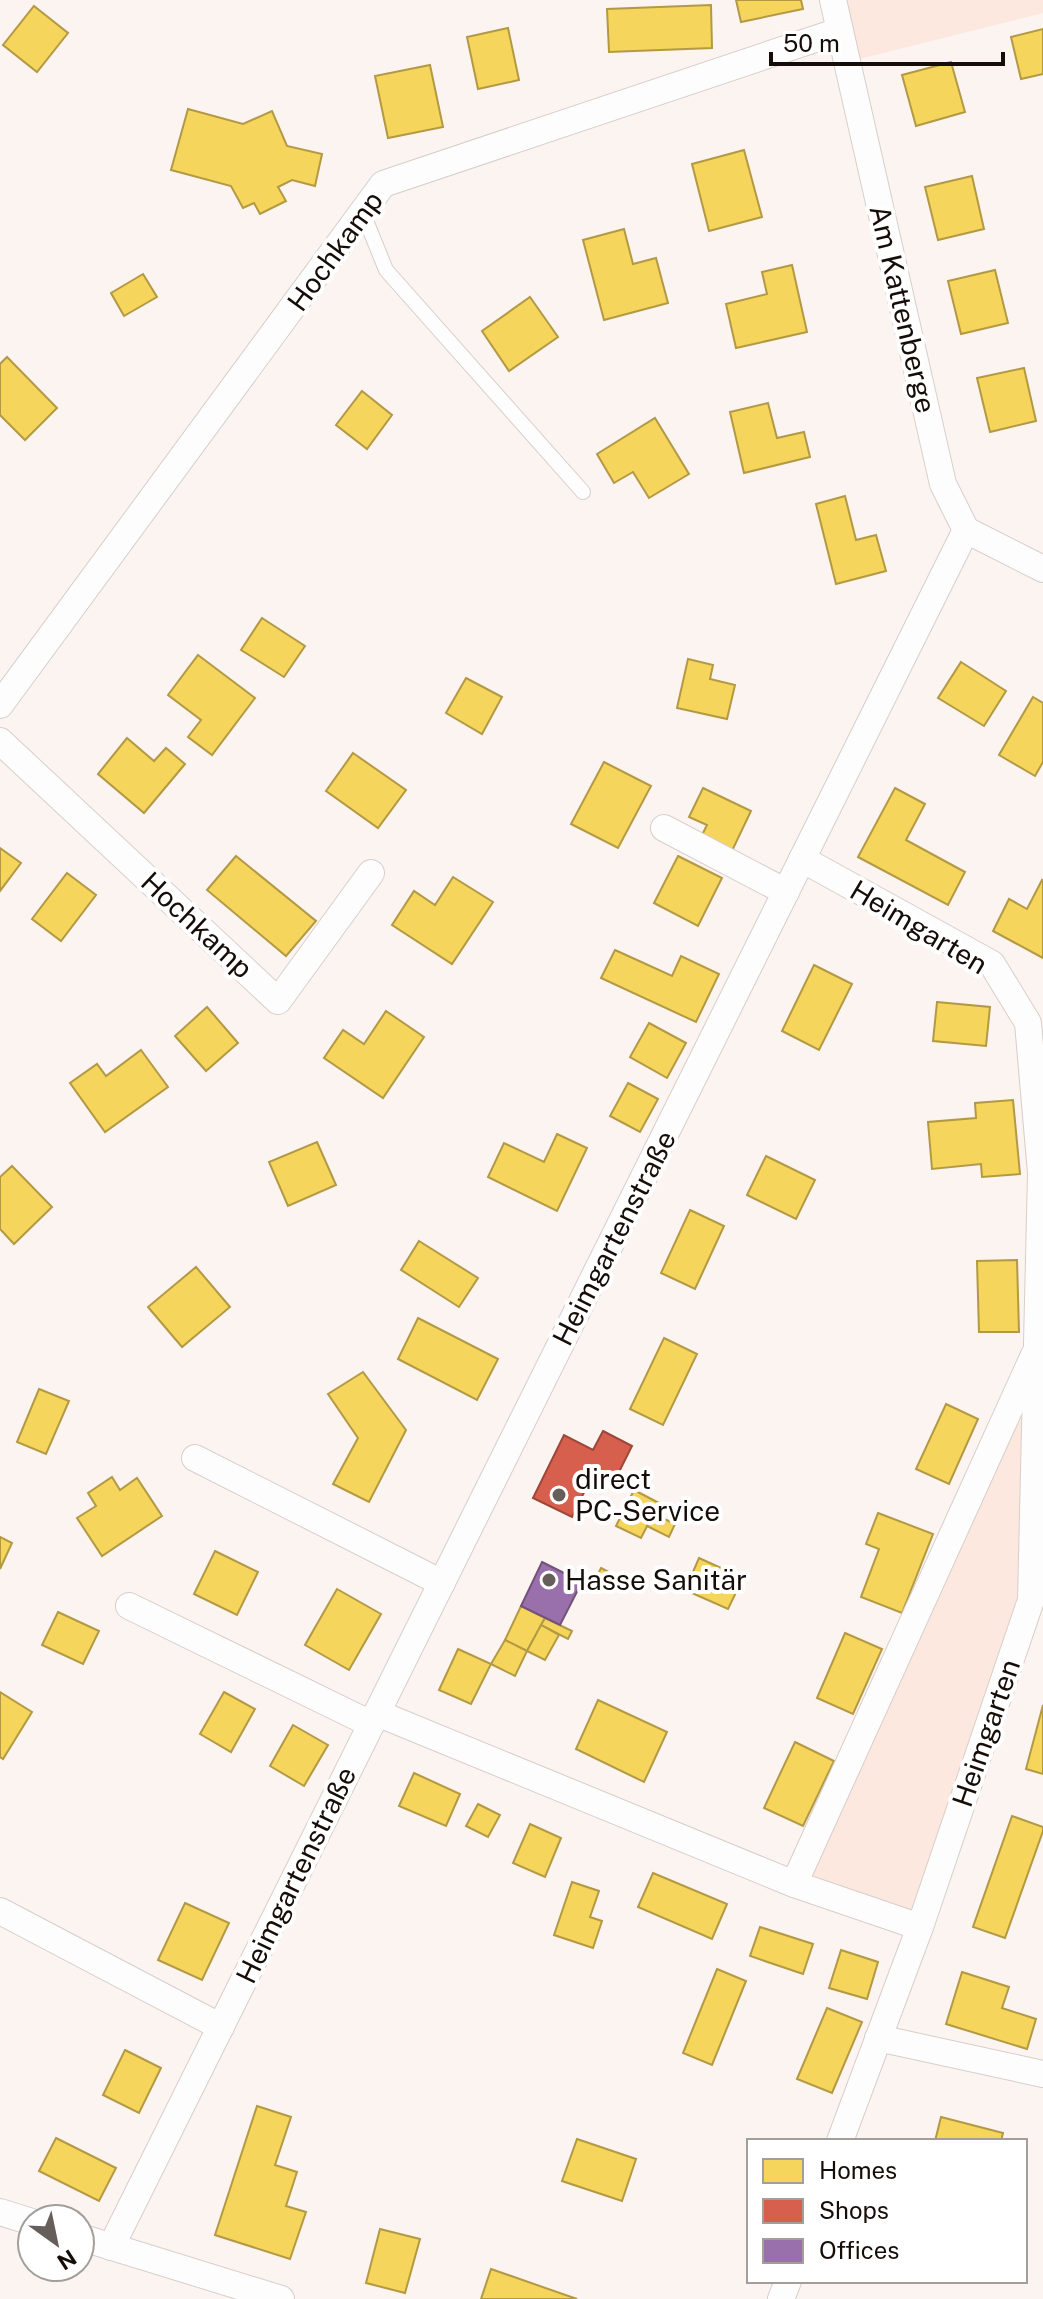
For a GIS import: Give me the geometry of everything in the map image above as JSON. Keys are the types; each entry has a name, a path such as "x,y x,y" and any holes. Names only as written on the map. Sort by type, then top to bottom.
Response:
{"street":[{"name":"Am Kattenberge","path":"833,0 943,484 966,530"},
{"name":"Hochkamp","path":"0,705 383,184 839,31"},
{"path":"966,530 1043,569"},
{"name":"Heimgartenstraße","path":"111,2247 966,530"},
{"name":"Hochkamp","path":"0,741 278,1001 371,873"},
{"path":"664,828 786,892"},
{"name":"Heimgarten","path":"802,859 992,964 1028,1023 1041,1173 1031,1600 920,1927 841,2139"},
{"name":"Heimgarten","path":"794,1884 1038,1344"},
{"path":"195,1458 442,1583"},
{"path":"129,1606 374,1718 794,1884 920,1927"},
{"path":"0,1911 221,2027"},
{"path":"878,2038 1043,2074"},
{"path":"96,2242 281,2299"}],"lane":[{"path":"363,213 386,270 583,492"}],"shaded area":[{"path":"837,0 1043,0 1043,13 847,62"},
{"path":"1038,1344 1031,1600 920,1927 794,1884"}],"building: Homes":[{"path":"736,0 801,0 803,9 741,22"},
{"path":"711,5 712,48 609,52 607,9"},
{"path":"34,6 68,33 37,72 3,45"},
{"path":"508,28 519,80 478,89 467,37"},
{"path":"1043,29 1043,74 1021,79 1011,37"},
{"path":"951,62 965,112 916,126 902,75"},
{"path":"430,65 443,127 388,138 375,76"},
{"path":"188,109 243,124 272,111 287,146 322,154 315,186 292,180 278,187 286,201 260,214 254,203 243,208 231,186 171,170"},
{"path":"744,150 762,217 709,231 692,164"},
{"path":"972,176 984,229 938,240 925,187"},
{"path":"624,229 633,264 656,258 668,303 604,320 583,240"},
{"path":"792,265 807,332 736,348 726,304 767,294 762,272"},
{"path":"995,270 1008,323 961,334 948,281"},
{"path":"143,274 157,297 124,316 111,293"},
{"path":"530,297 558,337 509,371 482,331"},
{"path":"7,357 57,408 25,440 0,415 0,364"},
{"path":"1024,368 1036,421 990,432 977,378"},
{"path":"362,391 392,415 367,449 336,425"},
{"path":"768,403 777,438 804,432 810,457 744,473 730,412"},
{"path":"655,418 689,474 649,498 633,472 614,483 597,454"},
{"path":"845,496 856,540 876,535 886,571 836,584 816,504"},
{"path":"262,618 305,646 284,677 241,650"},
{"path":"198,655 255,698 212,755 188,737 201,720 168,695"},
{"path":"688,659 713,665 710,679 735,685 727,719 677,708"},
{"path":"961,662 1006,691 984,726 938,698"},
{"path":"466,678 502,697 482,734 446,713"},
{"path":"1033,697 1043,703 1043,762 1035,776 999,755"},
{"path":"127,738 154,761 166,748 185,764 144,813 98,774"},
{"path":"353,753 406,790 378,828 326,791"},
{"path":"604,762 651,786 618,848 571,824"},
{"path":"703,788 751,811 731,853 700,839 707,825 689,817"},
{"path":"895,788 925,804 906,840 965,872 948,905 858,857"},
{"path":"0,848 21,863 0,891"},
{"path":"236,856 316,921 286,956 207,890"},
{"path":"678,856 722,878 698,926 654,903"},
{"path":"67,873 96,895 61,941 32,919"},
{"path":"453,877 493,902 452,964 392,925 414,891 435,905"},
{"path":"1042,880 1043,958 993,931 1009,899 1027,909"},
{"path":"615,950 672,976 681,956 719,974 696,1022 601,978"},
{"path":"814,965 852,984 819,1050 782,1031"},
{"path":"937,1002 990,1007 986,1046 933,1041"},
{"path":"207,1007 238,1043 206,1071 175,1036"},
{"path":"386,1011 424,1037 383,1098 324,1058 343,1030 364,1044"},
{"path":"649,1023 686,1043 667,1078 630,1057"},
{"path":"141,1050 168,1087 105,1132 70,1083 97,1064 106,1076"},
{"path":"628,1083 658,1099 640,1132 610,1116"},
{"path":"1013,1100 1020,1174 982,1177 981,1164 932,1169 928,1122 976,1118 975,1103"},
{"path":"557,1134 587,1148 557,1211 488,1177 504,1143 544,1162"},
{"path":"317,1142 336,1185 288,1206 269,1162"},
{"path":"766,1156 815,1180 796,1219 747,1195"},
{"path":"12,1166 52,1207 14,1244 0,1229 0,1177"},
{"path":"690,1210 724,1226 695,1289 661,1273"},
{"path":"419,1241 478,1278 459,1307 401,1270"},
{"path":"1017,1260 1019,1332 979,1332 977,1261"},
{"path":"196,1267 230,1307 182,1347 148,1307"},
{"path":"418,1318 498,1359 477,1400 398,1359"},
{"path":"664,1338 697,1354 663,1425 630,1409"},
{"path":"363,1372 406,1430 369,1502 333,1484 358,1438 328,1394"},
{"path":"39,1389 69,1401 46,1454 17,1442"},
{"path":"946,1404 978,1419 949,1484 916,1469"},
{"path":"112,1477 120,1490 137,1478 162,1516 102,1556 77,1518 96,1506 88,1493"},
{"path":"634,1490 659,1503 641,1538 616,1526"},
{"path":"878,1513 933,1534 902,1613 861,1597 879,1549 866,1544"},
{"path":"654,1514 675,1524 669,1537 647,1526"},
{"path":"0,1537 12,1543 0,1569"},
{"path":"215,1551 258,1572 237,1615 194,1594"},
{"path":"699,1558 743,1578 728,1609 685,1590"},
{"path":"601,1568 616,1576 609,1590 594,1582"},
{"path":"337,1589 381,1614 349,1670 305,1645"},
{"path":"521,1606 545,1618 527,1651 505,1640"},
{"path":"58,1612 99,1631 83,1664 42,1645"},
{"path":"545,1618 572,1631 568,1639 541,1625"},
{"path":"541,1625 559,1635 545,1660 527,1651"},
{"path":"845,1633 882,1649 853,1714 817,1698"},
{"path":"505,1640 527,1651 515,1676 491,1664"},
{"path":"458,1649 491,1664 471,1704 439,1690"},
{"path":"0,1692 32,1712 3,1759 0,1757"},
{"path":"224,1692 255,1709 231,1752 200,1734"},
{"path":"598,1700 667,1732 644,1782 576,1749"},
{"path":"1043,1705 1043,1774 1026,1769"},
{"path":"293,1725 328,1745 304,1786 270,1766"},
{"path":"795,1742 834,1761 803,1826 764,1808"},
{"path":"414,1773 460,1794 446,1826 399,1806"},
{"path":"478,1804 500,1815 488,1837 466,1826"},
{"path":"1012,1816 1043,1827 1043,1831 1005,1938 973,1927"},
{"path":"530,1824 561,1838 545,1877 513,1863"},
{"path":"653,1873 727,1904 712,1939 638,1907"},
{"path":"572,1882 599,1891 590,1917 602,1921 593,1948 554,1935"},
{"path":"185,1903 229,1923 202,1980 158,1960"},
{"path":"760,1927 813,1944 803,1974 750,1956"},
{"path":"841,1950 878,1962 867,1999 829,1988"},
{"path":"717,1969 746,1981 712,2065 683,2053"},
{"path":"962,1972 1009,1987 1002,2008 1036,2019 1027,2049 946,2024"},
{"path":"827,2008 862,2022 832,2093 797,2079"},
{"path":"125,2050 161,2068 139,2113 103,2095"},
{"path":"257,2106 291,2117 275,2165 297,2172 286,2206 306,2212 290,2259 215,2235"},
{"path":"941,2117 1003,2133 1002,2139 936,2139"},
{"path":"56,2138 116,2168 99,2201 39,2171"},
{"path":"577,2139 636,2159 622,2201 562,2181"},
{"path":"380,2229 420,2239 405,2293 366,2283"},
{"path":"491,2269 577,2299 481,2299"}],"building: Shops":[{"path":"603,1431 632,1446 614,1482 594,1472 572,1517 533,1498 564,1435 593,1450"}],"building: Offices":[{"path":"542,1562 582,1582 560,1625 521,1606"}],"place":[{"name":"direct PC-Service","path":"559,1495"},
{"name":"Hasse Sanitär","path":"549,1580"}]}
